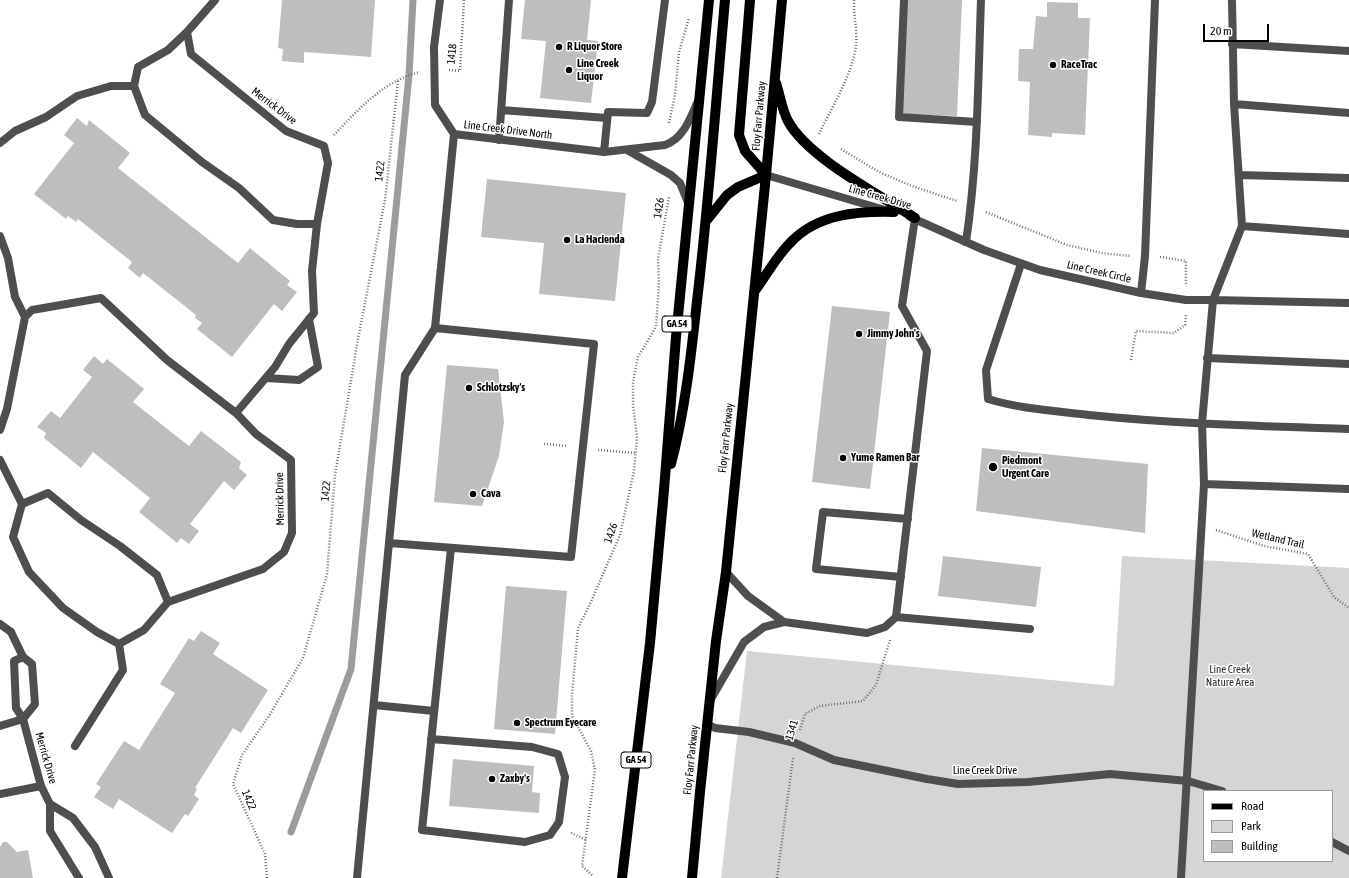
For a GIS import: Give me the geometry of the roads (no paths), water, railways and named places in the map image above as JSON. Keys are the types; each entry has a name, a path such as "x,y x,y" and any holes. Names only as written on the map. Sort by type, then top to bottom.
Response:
{"main road":[{"name":"GA 54","path":"622,878 650,643 676,337 701,96 709,0"},
{"name":"GA 54","path":"664,490 679,432 690,358 707,220 725,0"},
{"path":"707,220 732,191 766,175 745,151 738,135 750,0"},
{"name":"Floy Farr Parkway","path":"692,878 707,724 726,572 782,0"},
{"path":"775,80 788,120 802,142 834,166 915,218"},
{"path":"754,292 790,243 811,226 828,218 868,211 894,212"}],"street":[{"path":"215,0 187,32 168,50 138,67 134,86 145,115 202,162 239,188 273,220 297,224 317,224 312,271 314,313 289,344 275,367 236,413"},
{"name":"Line Creek Drive North","path":"440,0 434,47 435,105 454,134 604,152 672,143 686,127 701,96"},
{"path":"499,140 509,0"},
{"path":"604,152 608,112 647,113 652,102 665,0"},
{"path":"904,0 900,117 977,122"},
{"path":"966,242 971,207 977,122 981,0"},
{"path":"1141,293 1145,256 1155,0"},
{"path":"1181,878 1188,781 1202,526 1204,484 1202,423 1207,358 1213,300 1242,226 1234,104 1232,0"},
{"name":"Merrick Drive","path":"187,32 191,54 286,132 324,146 328,163 317,224"},
{"path":"1232,44 1349,51"},
{"path":"0,143 15,131 46,117 77,96 111,86 134,86"},
{"path":"1234,104 1349,112"},
{"path":"501,110 607,118"},
{"path":"357,878 405,375 435,328 454,134"},
{"path":"626,150 671,174 680,183 690,206"},
{"name":"Line Creek Drive","path":"766,175 915,218 984,250"},
{"path":"1238,175 1349,178"},
{"path":"710,702 744,642 764,628 784,622 867,633 885,627 896,617 927,351 902,306 915,218"},
{"path":"1242,226 1349,234"},
{"path":"0,236 8,258 15,297 25,317 7,409 0,430"},
{"name":"Line Creek Circle","path":"984,250 1021,264 1141,293 1186,300 1349,303"},
{"path":"1021,264 986,370 988,399 1010,406 1109,417 1202,423 1349,429"},
{"name":"Merrick Drive","path":"25,317 32,310 101,298 167,360 236,413 256,434 291,460 292,533 284,552 263,569 168,602"},
{"path":"266,378 299,380 318,367 308,319"},
{"path":"389,543 571,557 594,344 435,328"},
{"path":"1207,358 1349,364"},
{"path":"0,460 22,504 13,537 29,572 63,608 97,632 120,644"},
{"path":"1204,484 1349,489"},
{"path":"22,504 48,493 81,520 120,546 157,575 168,602 144,630 120,644"},
{"path":"901,577 816,569 823,512 908,519"},
{"path":"431,738 532,747 558,754 565,777 559,822 550,834 525,842 422,830 431,738 451,548"},
{"path":"726,572 748,596 784,622"},
{"path":"896,617 1030,629"},
{"path":"0,624 11,632 23,657 32,664 35,704 23,719 0,726"},
{"path":"75,746 123,670 120,644"},
{"name":"Merrick Drive","path":"23,657 14,662 16,708 23,719 41,786 50,804 50,831 79,878"},
{"path":"374,705 434,711"},
{"name":"Line Creek Drive","path":"707,724 715,728 749,732 795,743 834,760 958,784 1028,782 1110,774 1188,781 1219,790"},
{"path":"0,794 41,786"},
{"path":"50,804 73,818 95,847 109,878"},
{"path":"1333,843 1349,851"}],"waterway":[{"path":"291,832 351,669 409,75 413,0"}],"place":[{"name":"R Liquor Store","path":"559,47"},
{"name":"RaceTrac","path":"1053,65"},
{"name":"Line Creek Liquor","path":"569,70"},
{"name":"La Hacienda","path":"567,240"},
{"name":"Jimmy John's","path":"859,334"},
{"name":"Schlotzsky's","path":"469,388"},
{"name":"Yume Ramen Bar","path":"843,458"},
{"name":"Piedmont Urgent Care","path":"993,467"},
{"name":"Cava","path":"473,494"},
{"name":"Spectrum Eyecare","path":"517,723"},
{"name":"Zaxby's","path":"492,779"}],"park label":[{"name":"Line Creek Nature Area","path":"1230,676"}]}
